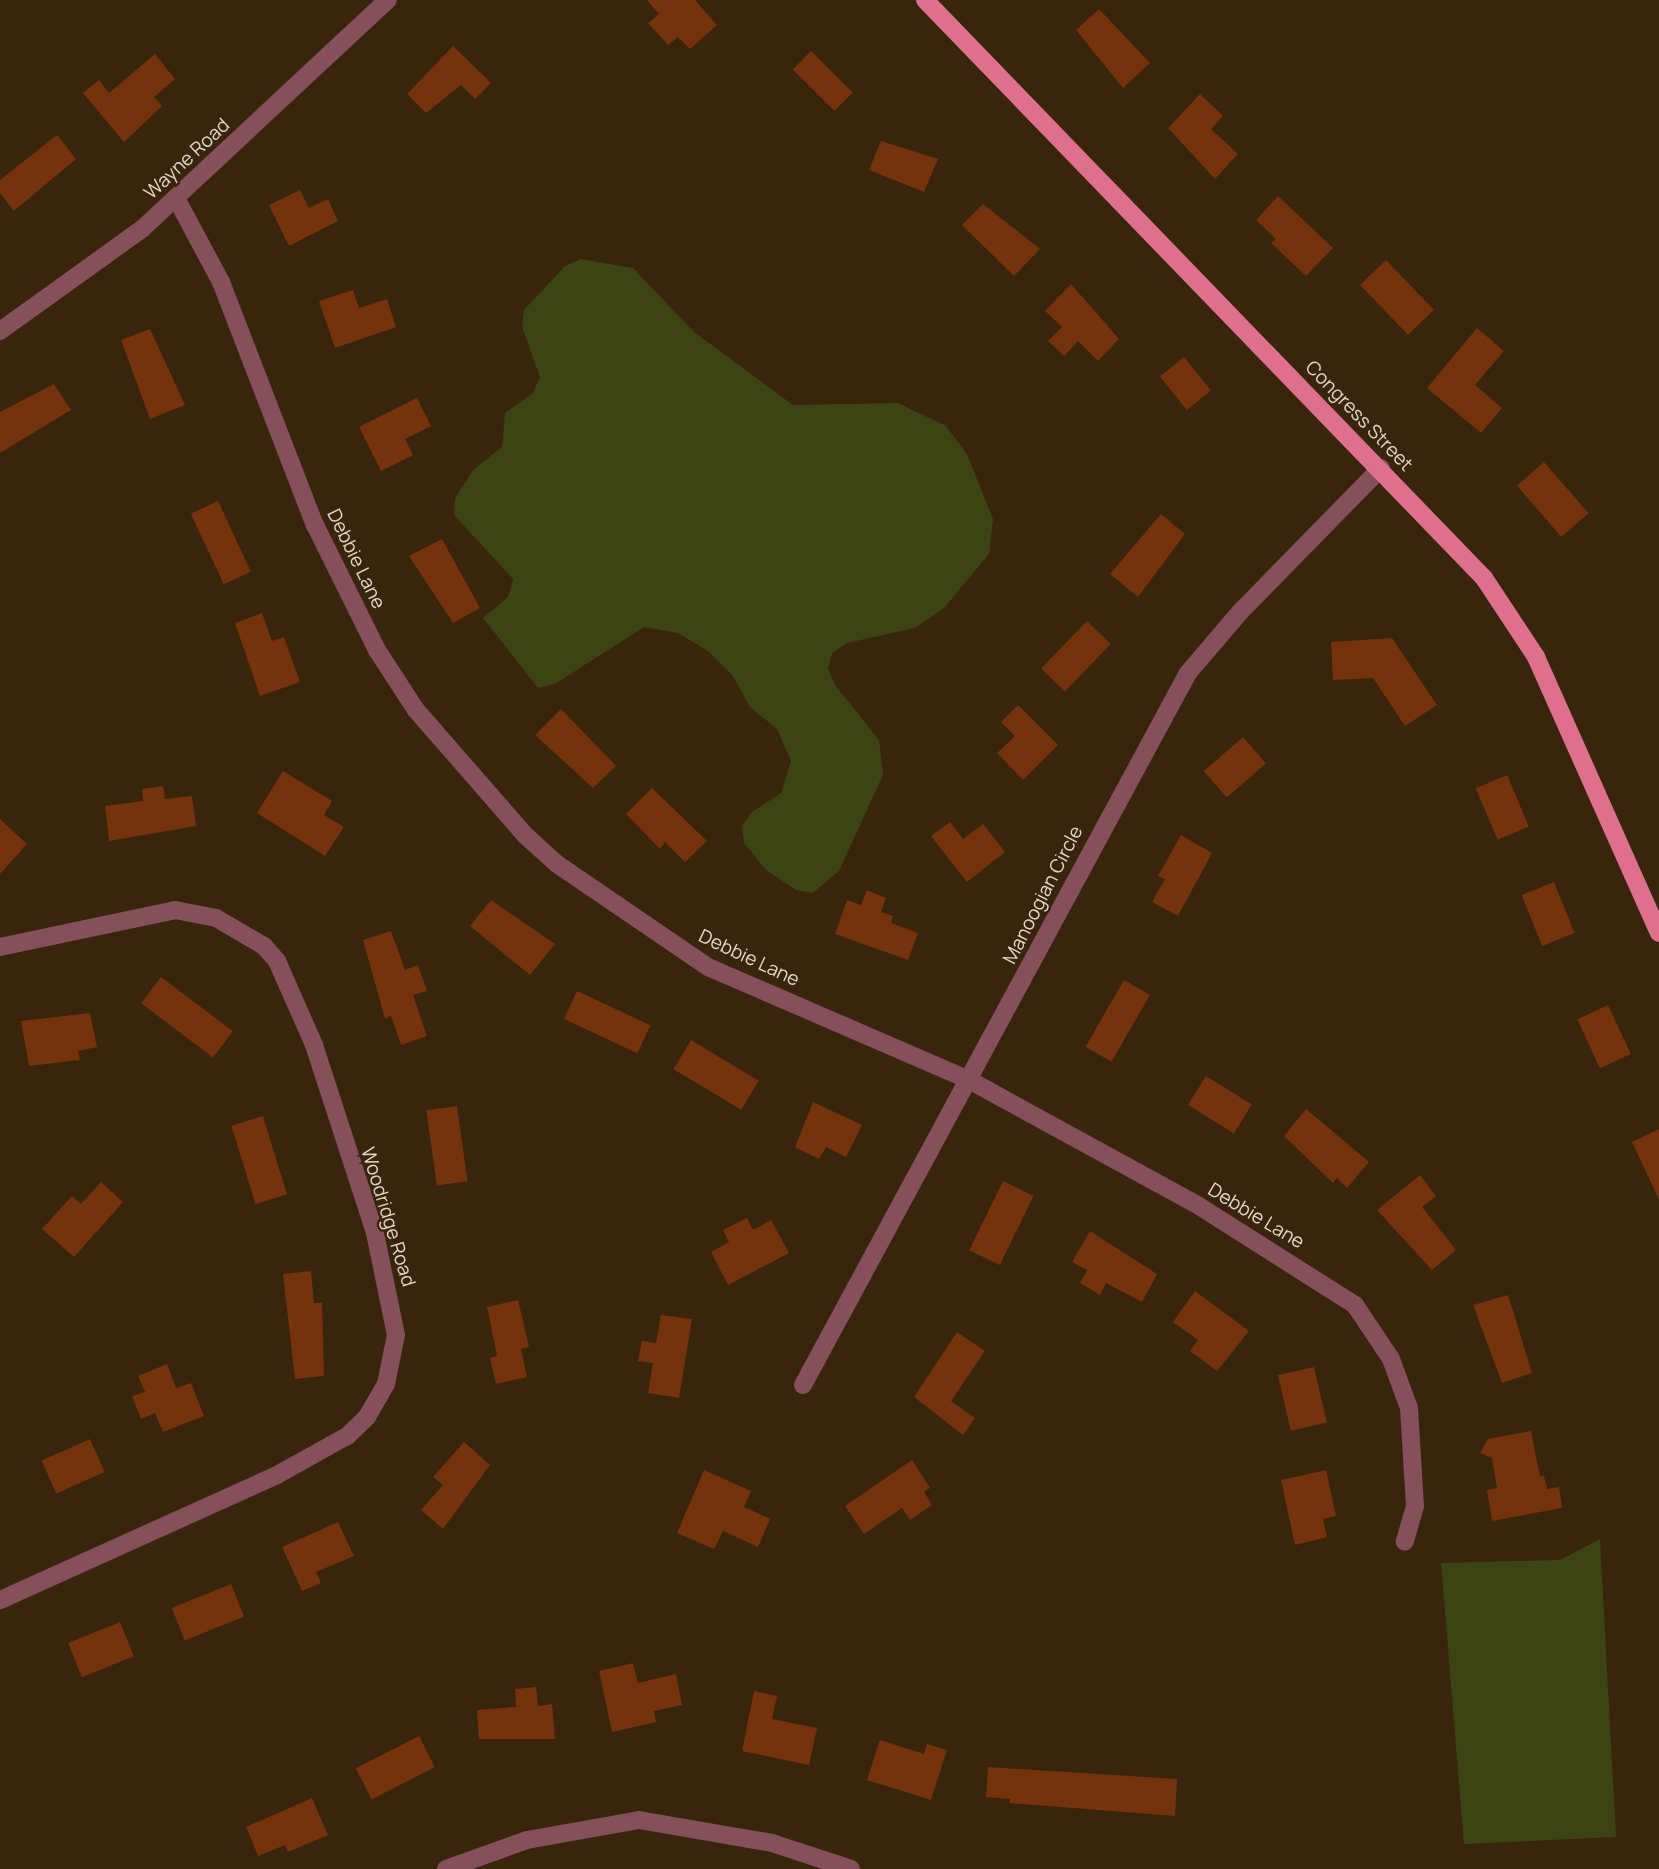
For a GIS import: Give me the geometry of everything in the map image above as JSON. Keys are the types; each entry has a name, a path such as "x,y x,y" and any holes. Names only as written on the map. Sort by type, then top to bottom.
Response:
{"main road":[{"name":"Congress Street","path":"925,0 1467,557 1521,626 1659,933"}],"street":[{"name":"Wayne Road","path":"0,331 80,277 176,198 388,0"},
{"name":"Debbie Lane","path":"176,198 222,282 315,525 377,650 416,710 525,835 557,864 708,967 971,1081 1199,1206 1360,1311 1391,1359 1409,1408 1415,1506 1405,1542"},
{"name":"Manoogian Circle","path":"803,1385 971,1081 1188,673 1241,611 1381,468"},
{"name":"Woodridge Road","path":"0,947 175,910 216,918 264,946 277,961 314,1045 375,1233 396,1335 386,1384 367,1417 347,1436 275,1476 0,1600"},
{"path":"446,1869 527,1840 639,1821 772,1843 851,1869"}],"green space":[{"path":"581,259 633,268 694,332 793,405 898,403 946,426 967,454 993,519 989,554 944,608 915,628 847,643 832,653 828,669 835,685 879,740 883,775 839,871 813,893 796,890 766,870 744,843 742,826 752,812 781,793 791,761 777,729 750,707 733,676 708,651 678,633 644,627 555,684 538,688 483,618 508,597 513,579 454,515 455,498 474,469 502,447 505,413 533,393 540,377 522,327 524,310 565,266"},
{"path":"1600,1539 1616,1837 1464,1844 1441,1563 1560,1560"}],"building":[{"path":"647,0 695,0 717,25 690,49 678,37 668,45 648,23 659,14"},
{"path":"1099,9 1150,63 1123,88 1076,30"},
{"path":"453,46 491,83 475,99 461,85 426,113 407,94"},
{"path":"811,51 853,93 834,111 793,69"},
{"path":"155,54 175,79 154,97 162,106 124,142 83,93 99,80 109,93"},
{"path":"1200,94 1223,116 1211,129 1238,154 1215,179 1168,128"},
{"path":"57,135 76,159 14,211 0,193 0,180"},
{"path":"881,141 938,159 924,192 869,170"},
{"path":"300,190 309,208 328,199 338,221 289,246 269,205"},
{"path":"1278,196 1333,248 1306,276 1271,243 1276,239 1256,220"},
{"path":"983,204 1040,249 1014,276 962,225"},
{"path":"1386,260 1434,310 1408,335 1360,285"},
{"path":"1071,284 1119,339 1098,361 1078,341 1064,356 1048,341 1062,327 1045,311"},
{"path":"353,290 359,308 387,299 396,327 335,348 319,301"},
{"path":"1477,328 1504,351 1475,385 1502,408 1481,433 1427,388"},
{"path":"150,329 185,405 150,419 121,340"},
{"path":"1184,357 1211,390 1187,410 1160,377"},
{"path":"54,384 71,410 0,453 0,412"},
{"path":"417,398 431,426 405,439 413,455 381,471 359,427"},
{"path":"1544,462 1589,513 1561,537 1517,486"},
{"path":"218,501 251,572 224,584 191,514"},
{"path":"1161,514 1185,534 1138,597 1110,574"},
{"path":"442,539 480,608 453,623 409,556"},
{"path":"262,613 272,641 284,637 300,682 260,696 235,623"},
{"path":"1087,621 1111,644 1065,691 1041,668"},
{"path":"1392,638 1437,705 1405,726 1373,678 1333,680 1331,642"},
{"path":"1018,705 1058,745 1023,780 997,753 1015,736 1001,722"},
{"path":"561,709 616,766 593,788 535,735"},
{"path":"1243,737 1266,763 1227,798 1204,771"},
{"path":"283,771 332,801 324,815 344,827 325,856 257,813"},
{"path":"1507,775 1529,827 1498,840 1476,788"},
{"path":"163,786 165,799 192,796 196,826 109,841 105,806 143,801 142,789"},
{"path":"652,788 707,841 685,862 665,842 660,849 626,814"},
{"path":"0,819 27,844 0,874"},
{"path":"950,822 963,839 983,824 1005,852 967,882 931,836"},
{"path":"1181,835 1212,853 1178,916 1152,902 1165,879 1158,876"},
{"path":"1554,882 1575,933 1542,946 1522,895"},
{"path":"867,890 886,898 881,912 893,916 891,923 918,933 908,960 835,934 847,900 861,905"},
{"path":"491,900 555,944 530,975 470,926"},
{"path":"391,931 405,970 418,965 427,991 413,995 427,1036 401,1045 391,1016 385,1019 363,940"},
{"path":"161,977 233,1031 213,1058 141,1003"},
{"path":"1124,980 1150,995 1111,1062 1086,1047"},
{"path":"577,991 650,1025 637,1053 564,1019"},
{"path":"1608,1005 1631,1054 1600,1068 1577,1019"},
{"path":"90,1013 97,1047 78,1051 80,1060 29,1066 21,1021"},
{"path":"691,1040 759,1081 741,1110 673,1069"},
{"path":"1206,1076 1252,1105 1234,1133 1188,1105"},
{"path":"813,1102 862,1125 846,1157 826,1147 819,1159 795,1147"},
{"path":"457,1106 468,1181 437,1186 426,1110"},
{"path":"1306,1109 1369,1162 1347,1188 1337,1178 1333,1183 1284,1136"},
{"path":"263,1116 287,1194 255,1204 231,1126"},
{"path":"1659,1129 1659,1200 1632,1142"},
{"path":"1420,1175 1436,1196 1422,1207 1456,1250 1432,1270 1377,1210"},
{"path":"1003,1181 1034,1196 1000,1265 969,1250"},
{"path":"101,1182 123,1202 74,1257 42,1229 72,1196 81,1204"},
{"path":"747,1218 753,1230 771,1220 789,1253 728,1285 711,1252 729,1242 723,1230"},
{"path":"1090,1231 1157,1274 1142,1302 1106,1283 1100,1295 1080,1283 1087,1270 1072,1262"},
{"path":"311,1271 314,1303 322,1303 324,1376 295,1379 283,1274"},
{"path":"1195,1291 1249,1331 1217,1371 1190,1351 1198,1340 1173,1322"},
{"path":"1508,1295 1532,1373 1502,1383 1473,1305"},
{"path":"518,1300 529,1347 521,1349 527,1377 496,1384 490,1358 497,1356 487,1307"},
{"path":"661,1315 692,1319 679,1398 648,1393 653,1363 638,1361 642,1341 656,1343"},
{"path":"957,1332 985,1351 951,1401 975,1418 963,1435 914,1397"},
{"path":"167,1364 176,1388 191,1383 204,1416 163,1432 155,1413 141,1419 132,1396 145,1392 138,1376"},
{"path":"1314,1367 1327,1423 1291,1431 1278,1375"},
{"path":"1531,1431 1540,1476 1544,1476 1547,1489 1559,1487 1562,1508 1492,1521 1487,1490 1497,1488 1492,1458 1480,1453 1488,1439"},
{"path":"90,1439 105,1472 56,1493 42,1461"},
{"path":"464,1442 490,1465 443,1529 421,1510 443,1485 433,1477"},
{"path":"912,1460 930,1488 924,1492 932,1505 910,1520 902,1508 864,1534 845,1506"},
{"path":"704,1470 751,1491 744,1507 770,1519 758,1547 723,1531 714,1549 677,1533"},
{"path":"1326,1470 1336,1516 1323,1519 1327,1537 1295,1545 1281,1480"},
{"path":"338,1522 354,1556 316,1572 321,1583 302,1591 282,1547"},
{"path":"231,1584 244,1616 185,1640 172,1608"},
{"path":"120,1622 134,1656 82,1677 68,1643"},
{"path":"633,1663 638,1683 676,1674 682,1705 654,1711 656,1722 612,1732 599,1671"},
{"path":"536,1687 538,1706 552,1704 555,1739 479,1739 477,1710 516,1707 515,1689"},
{"path":"754,1691 777,1696 772,1719 817,1728 809,1765 742,1751"},
{"path":"419,1736 435,1767 372,1799 356,1768"},
{"path":"880,1740 924,1754 927,1744 947,1750 931,1800 867,1780"},
{"path":"988,1767 1177,1779 1175,1816 1010,1803 1010,1799 986,1797"},
{"path":"312,1798 328,1835 288,1852 285,1845 258,1856 246,1827"}]}
